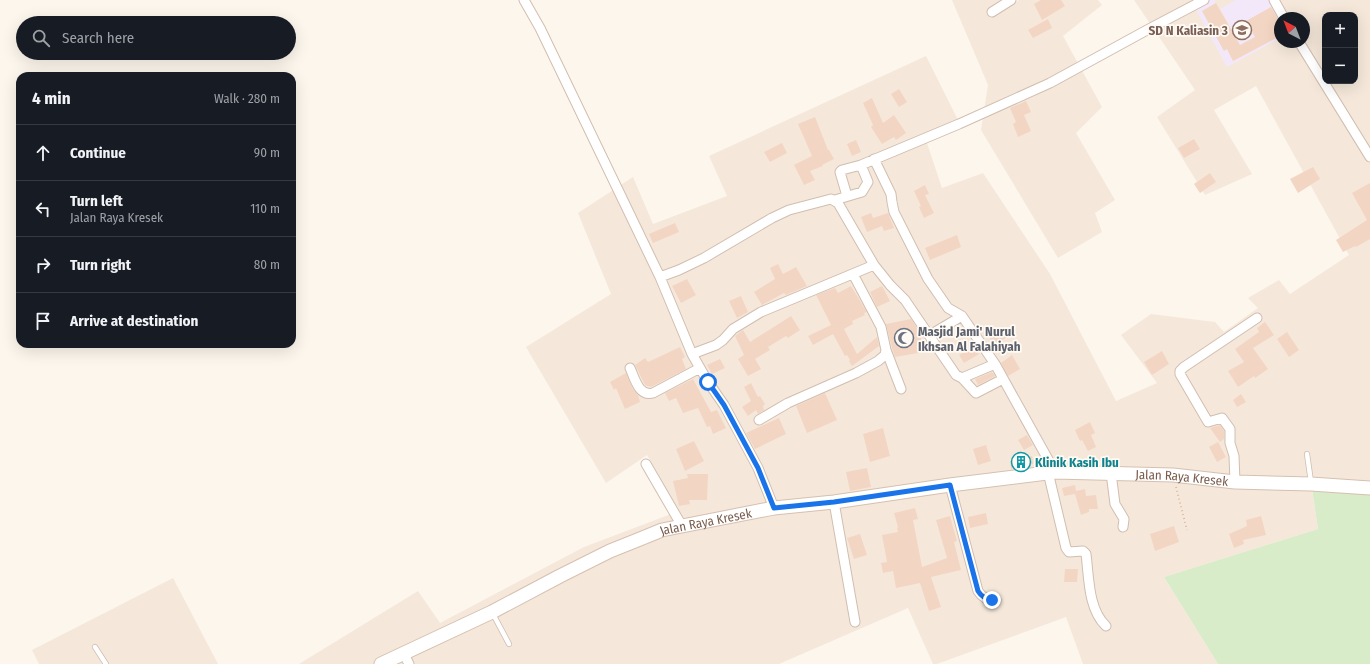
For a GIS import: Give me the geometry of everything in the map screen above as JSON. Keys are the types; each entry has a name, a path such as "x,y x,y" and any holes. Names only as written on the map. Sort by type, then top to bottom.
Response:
{"main road":[{"name":"Jalan Raya Kresek","path":"381,664 406,659 492,612 610,552 662,530 774,508 834,502 1051,472 1173,475 1235,482 1311,484 1370,488"}],"street":[{"path":"524,0 540,28 660,277 692,354 724,405 758,468 774,508"},
{"path":"992,12 1011,0"},
{"path":"847,196 840,172 842,170 862,164 959,124 1050,83 1204,0"},
{"path":"1274,0 1281,12"},
{"path":"1303,48 1370,157"},
{"path":"874,159 892,194 894,212 928,279 948,308 962,316 995,364 1051,472 1066,548 1069,552 1083,551 1086,554 1092,599 1096,612 1106,626"},
{"path":"660,277 704,258 772,218 789,210 862,192 868,182 862,164"},
{"path":"834,200 838,203 874,265 890,285 905,300 956,375 962,378 976,393 981,392 1003,379"},
{"path":"692,354 716,345 733,329 761,312 874,265"},
{"path":"854,274 881,327 886,350 901,390"},
{"path":"930,335 962,316"},
{"path":"1235,482 1234,461 1230,443 1230,429 1222,418 1208,422 1180,374 1180,371 1257,318"},
{"path":"759,420 788,403 856,373 878,361 885,355 886,350"},
{"path":"962,378 995,364"},
{"path":"630,368 641,391 645,394 649,394 654,393 700,368"},
{"path":"646,464 682,526"},
{"path":"1112,473 1114,499 1117,509 1124,519 1123,526"},
{"path":"950,485 978,591 988,600 996,600"},
{"path":"834,502 855,622"}],"lane":[{"path":"1307,454 1311,484"},
{"path":"492,612 509,644"},
{"path":"95,647 106,664"}],"path":[{"path":"1173,475 1187,530"}],"shaded area":[{"path":"952,0 1001,0 1003,10 1019,0 1098,0 1102,5 1063,36 1102,107 1076,133 1115,200 1095,213 1102,232 1058,258 981,130 988,85"},
{"path":"1134,0 1370,0 1370,493 1312,490 1318,529 1164,577 1218,664 1083,664 1066,617 937,664 933,664 908,608 779,664 299,664 418,591 440,623 584,547 679,511 647,455 606,483 526,347 611,294 578,213 633,177 653,224 727,196 709,156 926,56 960,124 927,143 942,188 983,173 1050,274 1116,401 1157,383 1121,335 1151,314 1215,322 1224,332 1258,308 1248,298 1279,280 1290,294 1349,255 1256,86 1214,110 1252,174 1205,195 1157,117 1195,90"},
{"name":"SD N Kaliasin 3","path":"1205,0 1215,0 1216,3 1202,11 1224,51 1239,42 1220,9 1236,0 1269,0 1276,12 1274,12 1271,7 1254,35 1274,24 1274,27 1228,52 1233,61 1274,39 1274,41 1227,67 1194,6"},
{"path":"173,578 218,664 39,664 32,650"}],"green space":[{"path":"1312,489 1370,493 1370,664 1218,664 1164,577 1318,529"}],"building":[{"path":"1041,0 1061,0 1065,6 1042,20 1034,4"},
{"path":"1216,3 1240,45 1255,37 1246,21 1271,7 1274,12 1274,39 1233,61 1227,49 1224,51 1202,11"},
{"path":"1048,19 1052,28 1033,38 1028,30"},
{"path":"899,89 907,102 899,107 891,94"},
{"path":"872,98 883,123 894,115 906,133 896,140 894,137 882,144 871,127 873,125 863,103"},
{"path":"1026,101 1031,112 1024,115 1031,131 1018,137 1013,124 1016,122 1010,108"},
{"path":"815,117 828,150 834,159 822,165 823,166 810,171 815,180 804,185 794,165 812,156 798,124"},
{"path":"1194,139 1200,149 1184,158 1178,148"},
{"path":"856,140 861,152 852,156 847,144"},
{"path":"782,143 787,153 770,162 764,152"},
{"path":"1313,167 1320,179 1298,193 1290,179"},
{"path":"1210,173 1216,182 1200,193 1194,184"},
{"path":"1370,183 1370,239 1343,252 1336,240 1367,220 1352,193"},
{"path":"925,185 929,194 925,195 934,213 924,218 919,207 921,206 914,191"},
{"path":"871,213 873,218 888,213 894,228 884,231 882,226 867,232 861,217"},
{"path":"675,223 679,232 653,243 649,234"},
{"path":"957,235 961,247 930,260 925,248"},
{"path":"778,264 783,274 796,267 807,286 786,295 784,293 762,305 754,292 775,279 770,268"},
{"path":"687,279 696,295 681,303 672,286"},
{"path":"851,286 867,312 864,313 865,315 852,321 853,324 844,329 857,354 877,337 879,346 852,366 849,361 850,360 847,355 845,356 833,334 813,345 808,336 831,325 816,295 835,288 838,293"},
{"path":"882,286 890,301 877,307 870,292"},
{"path":"741,296 748,312 737,318 729,301"},
{"path":"791,316 800,330 788,338 786,336 768,347 770,350 755,359 761,369 748,376 738,359 744,355 735,336 743,330 750,342"},
{"name":"Masjid Jami' Nurul Ikhsan Al Falahiyah","path":"911,319 920,333 924,352 895,357 886,324"},
{"path":"1265,322 1274,335 1253,348 1268,369 1255,378 1254,376 1238,387 1228,371 1244,362 1235,349 1259,332 1257,328"},
{"path":"1002,329 1007,337 994,345 989,337"},
{"path":"1287,332 1299,350 1289,357 1277,339"},
{"path":"974,346 979,354 964,363 959,355"},
{"path":"680,347 685,357 682,359 686,369 651,387 645,385 635,365 645,358 648,362"},
{"path":"1162,351 1169,364 1152,375 1144,362"},
{"path":"1012,355 1020,369 1008,376 1001,363"},
{"path":"720,359 725,368 712,374 707,365"},
{"path":"992,372 995,376 978,385 975,379"},
{"path":"626,373 633,389 638,395 640,402 625,409 616,388 614,390 610,382"},
{"path":"693,379 711,412 717,410 726,428 713,434 710,426 707,427 698,408 683,413 676,398 669,401 665,393"},
{"path":"751,383 758,397 760,396 765,404 763,406 764,410 758,414 756,410 748,416 742,407 751,401 744,387"},
{"path":"825,393 837,420 807,433 796,406"},
{"path":"1241,394 1246,402 1237,407 1233,400"},
{"path":"779,418 786,434 755,449 746,433"},
{"path":"1090,422 1095,433 1091,435 1096,447 1088,451 1082,440 1080,441 1075,430"},
{"path":"1220,425 1224,431 1224,439 1220,442 1210,428"},
{"path":"883,428 890,456 870,462 863,434"},
{"path":"1027,435 1033,445 1024,450 1018,440"},
{"path":"694,441 704,461 685,471 676,449"},
{"path":"1218,442 1226,457 1217,462 1209,447"},
{"path":"986,445 991,461 978,465 973,449"},
{"name":"Klinik Kasih Ibu","path":"1032,456 1033,464 1011,469 1010,461"},
{"path":"867,468 871,487 850,491 846,472"},
{"path":"687,474 708,474 707,500 689,500 690,504 679,506 673,481 688,478"},
{"path":"1075,485 1076,491 1085,489 1086,496 1096,495 1098,509 1089,509 1089,512 1081,515 1075,494 1064,496 1062,488"},
{"path":"915,508 918,519 913,520 922,567 947,558 936,520 950,516 957,541 954,542 961,570 931,577 941,607 929,611 920,583 896,588 893,571 883,573 881,563 887,562 882,535 898,532 894,513"},
{"path":"986,513 988,524 970,528 968,517"},
{"path":"1261,516 1266,535 1243,540 1244,544 1234,548 1229,534 1247,526 1246,520"},
{"path":"1174,526 1179,542 1155,551 1150,534"},
{"path":"860,534 867,555 854,559 847,538"},
{"path":"1065,569 1078,569 1077,582 1064,582"}],"place":[{"name":"SD N Kaliasin 3","path":"1242,30"},
{"name":"Masjid Jami' Nurul Ikhsan Al Falahiyah","path":"904,338"},
{"name":"Klinik Kasih Ibu","path":"1021,462"}],"route":[{"path":"708,382 738,429 758,468 774,508 834,502 950,485 978,591 988,600 992,600"}]}
